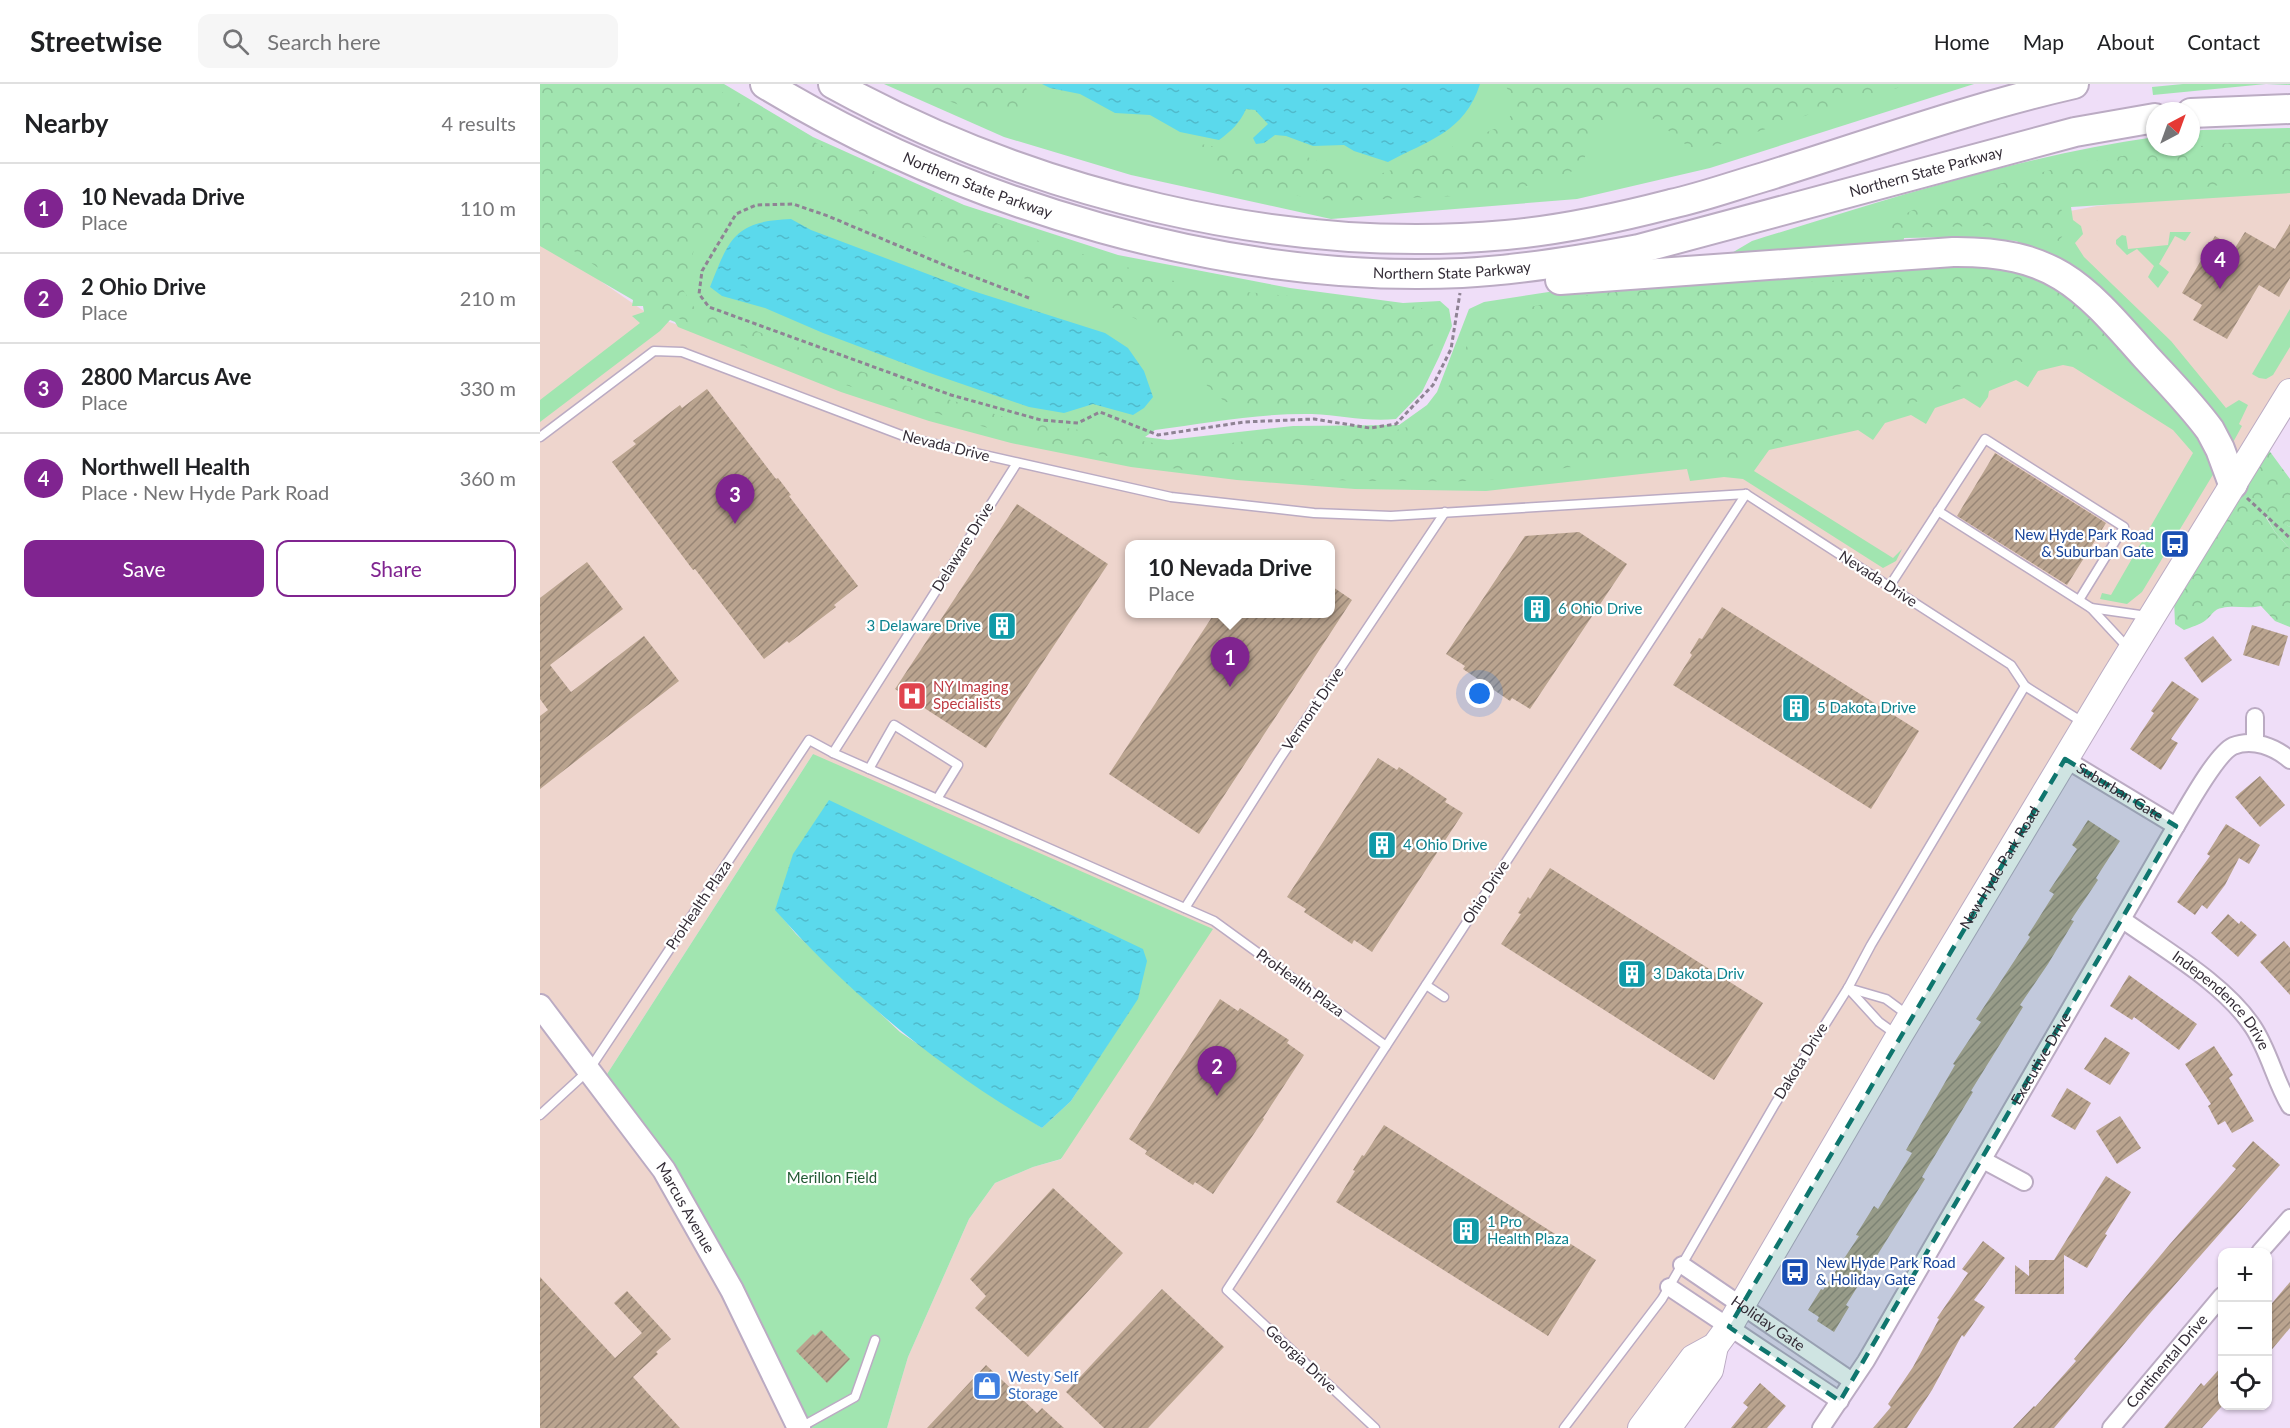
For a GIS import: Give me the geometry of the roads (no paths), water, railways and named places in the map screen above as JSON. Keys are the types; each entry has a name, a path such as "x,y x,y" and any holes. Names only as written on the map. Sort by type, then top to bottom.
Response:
{"highway":[{"name":"Northern State Parkway","path":"765,84 823,117 925,166 975,186 1083,222 1191,249 1292,265 1357,272 1462,273 1585,260 1639,249 2064,134 2146,120"},
{"name":"Northern State Parkway","path":"833,84 952,141 1058,179 1114,196 1223,220 1337,235 1393,239 1506,235 1563,228 1675,203 1994,105 2074,84"},
{"path":"1761,178 1833,138 2005,84"},
{"path":"2200,112 2290,109"},
{"path":"1462,273 1557,280 1953,252 1984,252 2015,256 2057,272 2083,289 2105,311 2210,430 2233,484"}],"main road":[{"name":"New Hyde Park Road","path":"1668,1428 1710,1370 1728,1326 2086,724 2233,484 2287,403"},
{"name":"Marcus Avenue","path":"540,1006 664,1170 732,1290 799,1428"},
{"name":"New Hyde Park Road","path":"1641,1428 1693,1358 1728,1326"}],"street":[{"path":"2255,717 2255,743 2276,749 2290,760"},
{"name":"Executive Drive","path":"1821,1428 1852,1381 2176,826 2216,762 2232,747 2255,743"},
{"name":"Suburban Gate","path":"2065,759 2176,826"},
{"name":"Independence Drive","path":"2123,920 2214,985 2239,1007 2255,1029 2290,1106"},
{"path":"1983,1160 2024,1182"},
{"path":"2264,1248 2290,1218"},
{"name":"Holiday Gate","path":"1682,1265 1728,1326 1852,1381"},
{"name":"Holiday Gate","path":"1669,1287 1840,1401"},
{"name":"Continental Drive","path":"2111,1428 2218,1302"}],"lane":[{"name":"Nevada Drive","path":"540,437 654,351 682,352 909,438 1171,497 1314,513 1391,516 1746,494 2010,664 2025,686"},
{"path":"1889,587 1984,439 2124,527 2079,600"},
{"name":"Delaware Drive","path":"833,753 1017,463"},
{"name":"Ohio Drive","path":"1227,1290 1746,494"},
{"path":"1938,511 2091,608 2131,651"},
{"name":"Vermont Drive","path":"1185,908 1279,760 1445,512"},
{"path":"2091,608 2151,617"},
{"path":"2025,686 2086,724"},
{"name":"Dakota Drive","path":"1564,1428 1669,1287 1775,1104 1848,988 1871,945 2025,686"},
{"path":"869,769 894,724 958,765 937,799"},
{"name":"ProHealth Plaza","path":"540,1115 589,1070 809,740 833,753 1214,921 1386,1046"},
{"path":"1426,985 1444,997"},
{"path":"1848,988 1879,1022 1905,1027"},
{"path":"1848,988 1886,999 1905,1027"},
{"name":"Georgia Drive","path":"1227,1290 1375,1428"},
{"path":"799,1428 855,1397 875,1340"}],"water":[{"path":"1042,84 1480,84 1465,113 1455,124 1430,141 1388,162 1354,151 1344,145 1313,146 1286,136 1275,135 1264,143 1256,144 1253,138 1268,124 1255,110 1246,109 1235,126 1219,140 1180,132 1150,115 1115,113 1080,94 1050,88"},
{"path":"791,219 811,230 970,290 1105,333 1128,348 1144,371 1153,397 1144,408 1133,415 1093,404 1064,413 1029,407 823,333 765,308 722,296 710,287 723,256 736,236 757,224"},
{"path":"829,800 1143,949 1147,961 1138,999 1071,1101 1042,1128 969,1082 900,1030 835,972 775,910 793,854"}],"place":[{"name":"Northwell Health","path":"2220,289"},
{"name":"2800 Marcus Ave","path":"735,524"},
{"name":"New Hyde Park Road & Suburban Gate","path":"2175,544"},
{"name":"6 Ohio Drive","path":"1537,609"},
{"name":"3 Delaware Drive","path":"1002,626"},
{"name":"10 Nevada Drive","path":"1230,687"},
{"name":"NY Imaging Specialists","path":"912,696"},
{"name":"5 Dakota Drive","path":"1796,708"},
{"name":"4 Ohio Drive","path":"1382,845"},
{"name":"3 Dakota Driv","path":"1632,974"},
{"name":"2 Ohio Drive","path":"1217,1096"},
{"name":"1 Pro Health Plaza","path":"1466,1231"},
{"name":"New Hyde Park Road & Holiday Gate","path":"1795,1272"},
{"name":"Westy Self Storage","path":"987,1386"}],"park label":[{"name":"Merillon Field","path":"832,1178"}]}
